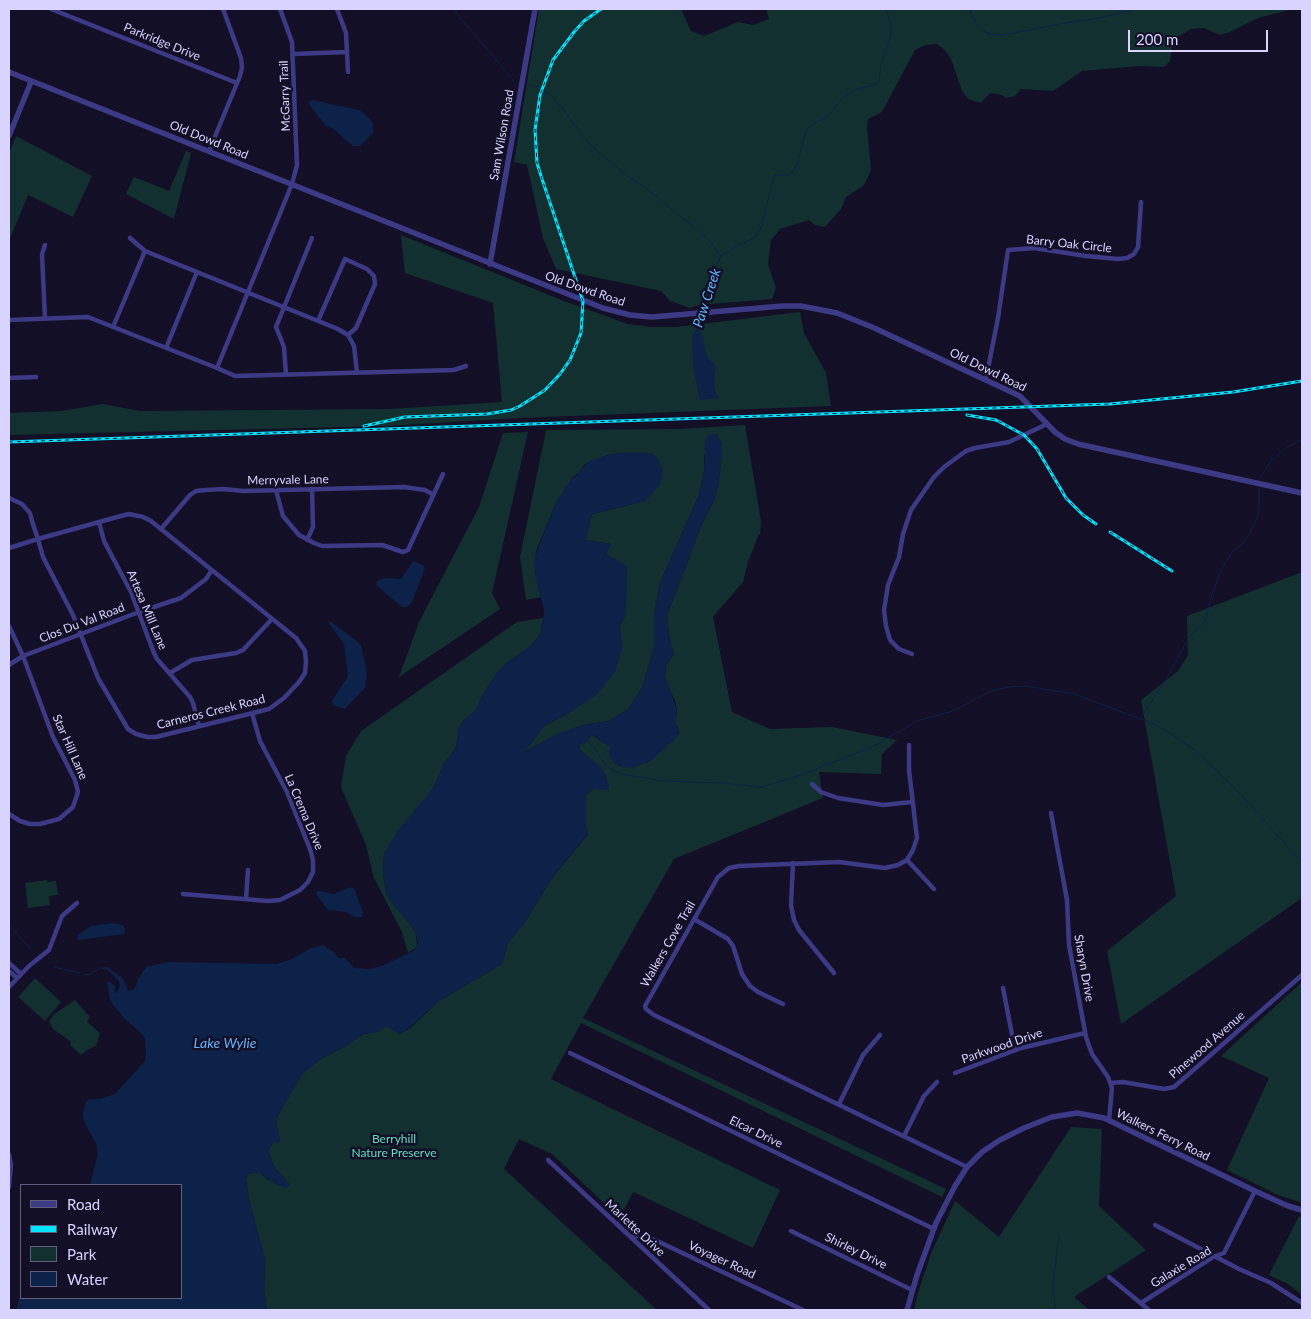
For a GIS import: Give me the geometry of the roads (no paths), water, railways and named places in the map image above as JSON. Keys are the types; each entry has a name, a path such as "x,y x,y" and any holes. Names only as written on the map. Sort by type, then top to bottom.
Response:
{"street":[{"name":"Parkridge Drive","path":"51,9 237,82"},
{"path":"209,151 242,67 241,58 223,9"},
{"name":"McGarry Trail","path":"217,368 292,184 297,165 293,54 291,37 280,9"},
{"path":"337,9 346,33 348,72"},
{"name":"Sam Wilson Road","path":"490,264 535,9"},
{"path":"293,54 347,52"},
{"name":"Old Dowd Road","path":"9,72 582,301 616,312 652,317 791,306 837,313 872,326 1020,396 1065,440 1302,493"},
{"path":"9,136 31,82"},
{"name":"Barry Oak Circle","path":"986,379 998,318 1008,250 1034,248 1086,256 1127,258 1134,254 1138,247 1141,202"},
{"path":"130,238 145,251 348,335 354,346 357,373"},
{"path":"286,375 284,347 276,327 312,238"},
{"path":"45,245 42,254 45,319"},
{"path":"113,326 145,251"},
{"path":"318,321 345,259 368,269 374,276 375,284 356,328 348,335"},
{"path":"166,348 197,272"},
{"path":"9,320 88,317 235,376 454,370 466,366"},
{"path":"9,378 36,377"},
{"path":"912,654 899,649 890,640 884,610 888,585 899,557 911,510 934,477 966,451 1009,442 1047,424"},
{"path":"276,490 283,516 299,535 307,540 322,546 382,545 403,552 408,550 442,474"},
{"name":"Merryvale Lane","path":"161,529 180,505 196,492 223,489 243,491 410,488 425,490 432,494"},
{"path":"307,540 313,527 312,490"},
{"path":"9,498 17,500 27,509 38,539"},
{"name":"Carneros Creek Road","path":"9,548 38,539 99,522 134,514 143,517 161,529 300,642 305,651 306,668 299,682 278,703 269,709 156,737 136,734 128,729 98,678 73,615 43,557 38,539"},
{"name":"Artesa Mill Lane","path":"99,522 104,541 131,592 154,653 190,697 199,726"},
{"name":"Clos Du Val Road","path":"9,665 23,656 139,612 182,598 206,579 212,570"},
{"path":"170,674 192,660 236,653 243,650 272,619"},
{"name":"Star Hill Lane","path":"9,626 23,656 53,737 75,780 78,792 73,807 59,819 40,824 30,824 20,821 9,814"},
{"name":"La Crema Drive","path":"183,894 275,900 287,897 304,886 311,877 313,866 310,849 287,792 260,741 252,713"},
{"path":"909,745 909,770 917,838 907,860 934,888"},
{"path":"812,784 821,792 838,798 883,805 912,802"},
{"name":"Sharyn Drive","path":"1051,813 1067,900 1069,945 1085,1033 1092,1054 1110,1083"},
{"name":"Walkers Cove Trail","path":"907,860 898,865 885,868 839,862 739,866 725,870 718,877 646,1002 646,1009 654,1015 967,1167"},
{"path":"793,863 792,905 794,920 799,930 834,973"},
{"path":"246,899 248,870"},
{"path":"9,987 28,966 49,950 62,916 77,904"},
{"path":"694,919 728,939 733,946 742,974 750,986 758,992 784,1004"},
{"path":"9,963 19,976"},
{"path":"9,971 19,976"},
{"name":"Pinewood Avenue","path":"1110,1083 1123,1082 1164,1089 1174,1087 1302,975"},
{"path":"1003,988 1015,1050"},
{"name":"Parkwood Drive","path":"955,1073 1015,1050 1085,1033"},
{"path":"839,1104 863,1054 880,1035"},
{"name":"Elcar Drive","path":"570,1053 934,1228"},
{"path":"904,1136 924,1096 936,1082"},
{"path":"1109,1120 1112,1091 1110,1083"},
{"name":"Walkers Ferry Road","path":"907,1310 912,1290 934,1228 955,1186 967,1167 982,1152 1000,1140 1052,1117 1082,1114 1109,1120 1255,1191 1288,1206 1302,1210"},
{"path":"9,1154 11,1165 9,1187"},
{"name":"Marlette Drive","path":"548,1160 709,1310"},
{"name":"Galaxie Road","path":"1141,1304 1222,1254 1255,1191"},
{"path":"1155,1224 1238,1269 1271,1283 1302,1303"},
{"name":"Shirley Drive","path":"791,1231 912,1290"},
{"name":"Voyager Road","path":"631,1237 642,1235 657,1241 804,1310"},
{"path":"1109,1277 1149,1310"}],"water":[{"path":"312,100 359,110 373,123 373,133 360,146 353,146 331,127 326,126 310,106 309,101"},
{"path":"697,327 701,333 708,358 716,366 714,384 719,398 700,400 694,372 692,345 692,336"},
{"name":"Lake Wylie","path":"717,434 722,443 718,487 667,615 669,636 674,654 666,665 665,676 677,710 675,723 679,730 678,736 652,760 632,768 621,767 613,762 609,754 610,746 600,741 595,735 580,744 580,750 602,768 609,786 607,790 593,789 586,795 586,828 588,833 552,878 523,925 510,940 502,964 439,1001 403,1033 399,1034 386,1027 376,1032 363,1034 344,1047 319,1060 302,1075 278,1115 276,1122 280,1140 277,1143 272,1143 269,1149 275,1168 290,1185 286,1188 277,1185 259,1172 248,1174 246,1179 249,1201 265,1259 264,1290 267,1310 16,1310 20,1296 20,1299 182,1299 182,1184 90,1184 98,1154 96,1143 83,1118 86,1102 89,1099 100,1099 115,1094 145,1061 146,1053 143,1035 124,1018 110,999 107,982 109,981 115,986 115,993 117,993 120,985 119,981 108,970 100,968 107,967 123,978 128,991 133,990 136,986 146,967 167,962 277,964 292,959 311,948 323,945 334,952 339,958 345,958 354,968 369,969 382,966 413,951 418,943 416,934 386,893 383,873 384,854 398,830 434,787 444,763 456,747 459,727 476,710 483,694 497,672 533,644 540,634 544,610 536,580 534,559 555,505 566,486 589,461 608,455 652,453 658,459 663,471 660,485 645,501 592,514 586,540 611,544 606,554 627,566 626,613 620,626 622,649 615,672 596,695 569,713 544,726 525,752 558,734 583,725 609,721 628,709 642,688 654,648 654,615 660,583 698,497 704,471 705,443 708,435"},
{"path":"413,561 423,565 425,568 412,602 407,607 402,607 377,586 376,583 386,578 401,579"},
{"path":"330,621 361,645 367,673 365,688 345,709 333,705 332,701 348,676 344,644 330,625"},
{"path":"350,887 354,888 363,912 362,917 355,917 346,912 328,910 316,894 319,891 334,894"},
{"path":"112,923 123,925 124,934 78,940 78,935 91,926"}],"waterway":[{"path":"453,9 514,81"},
{"name":"Paw Creek","path":"703,312 711,279 721,256 757,235 762,226 773,178 775,175 788,176 792,173 797,165 809,126 828,116 841,100 850,93 857,89 875,85 879,81 881,64 891,35 891,25 886,9"},
{"path":"969,9 981,29 989,34 1003,35 1104,17 1137,9"},
{"path":"526,83 536,88"},
{"path":"543,91 552,96 595,149 709,240 721,256"},
{"name":"Paw Creek","path":"697,328 702,315"},
{"path":"1260,478 1271,461 1286,448 1302,439"},
{"path":"1141,718 1165,681 1189,637 1205,622 1211,597 1223,566 1233,551 1242,544 1250,533 1257,518 1259,488"},
{"path":"587,741 593,746 606,766 620,774 664,781 722,783 762,787 801,775 874,746 917,721 953,711 991,691 1025,686 1074,694 1154,724 1195,750 1239,792 1302,861"},
{"path":"9,925 32,951"},
{"path":"53,967 80,973"},
{"path":"84,974 89,975 100,968"},
{"path":"1055,1310 1053,1283 1059,1236"}],"railway":[{"path":"364,426 405,417 487,414 511,410 545,390 570,360 581,333 583,301 537,163 535,130 540,95 553,60 584,21 601,9"},
{"path":"9,442 1110,404 1233,392 1302,381"},
{"path":"967,415 996,420 1024,435 1037,449 1066,498 1083,515 1096,524"},
{"path":"1110,532 1172,571"}],"park label":[{"name":"Berryhill Nature Preserve","path":"394,1146"}]}
